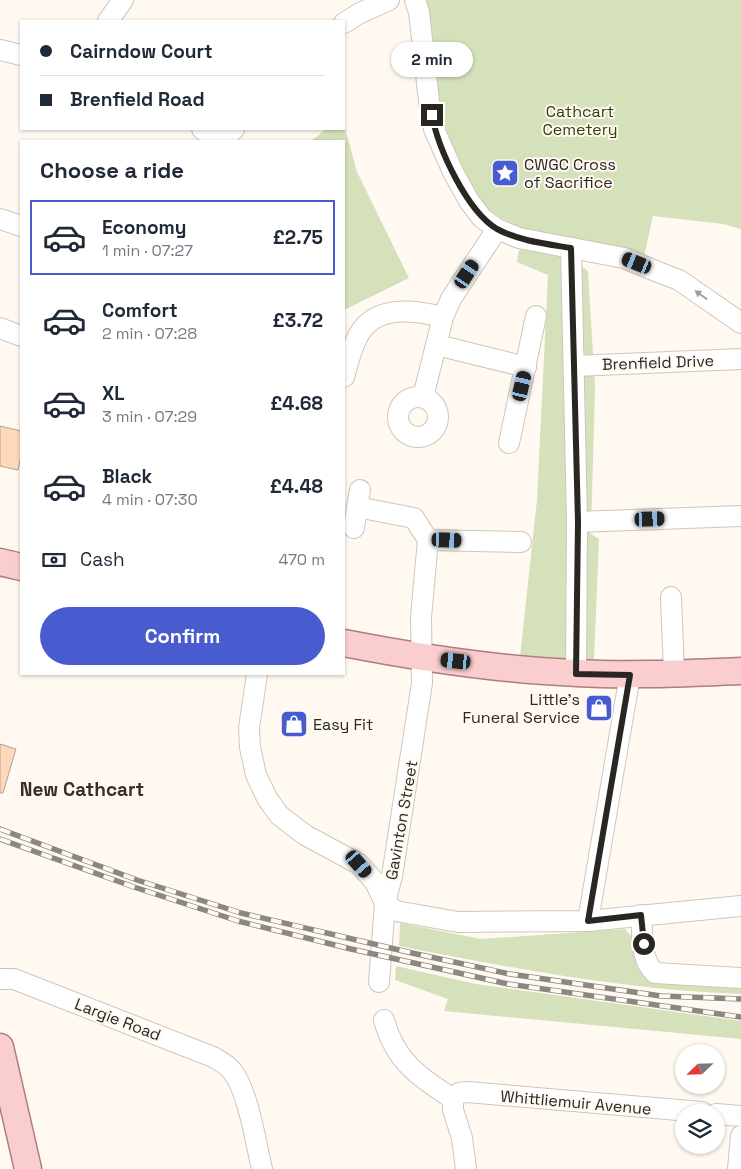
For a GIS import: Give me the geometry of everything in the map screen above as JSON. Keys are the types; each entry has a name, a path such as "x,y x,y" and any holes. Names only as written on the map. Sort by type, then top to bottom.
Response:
{"main road":[{"path":"0,562 20,567"},
{"path":"345,643 422,658 576,674 630,675 741,671"},
{"path":"0,1047 28,1169"}],"street":[{"path":"109,20 123,0"},
{"path":"345,22 360,13 389,0"},
{"path":"415,0 419,12 434,129 468,200 482,218 497,229 519,238 624,258 679,280 741,323"},
{"path":"0,50 20,55"},
{"path":"203,130 215,140"},
{"path":"223,140 233,130"},
{"path":"0,220 20,226"},
{"path":"422,397 443,318 451,299 497,229"},
{"path":"571,248 578,522 576,674"},
{"path":"345,374 359,334 367,324 377,317 401,311 410,311 443,318"},
{"path":"509,443 536,316"},
{"path":"0,328 20,336"},
{"path":"437,345 526,367"},
{"name":"Brenfield Drive","path":"574,366 741,358"},
{"path":"354,528 358,499 414,518 428,540 521,542"},
{"path":"578,522 741,516"},
{"name":"Gavinton Street","path":"379,982 385,903 392,876 422,683 421,617 428,540"},
{"path":"671,597 674,674"},
{"path":"257,675 249,728 250,747 256,775 267,798 279,815 305,835 359,864 374,882 385,903 396,911 458,922 588,921 741,906"},
{"path":"588,921 630,675"},
{"path":"641,915 645,958 649,967 655,973 741,978"},
{"name":"Largie Road","path":"0,979 14,979 213,1057 232,1070 243,1093 262,1169"},
{"path":"384,1020 388,1034 410,1069 453,1099 453,1110 462,1138 466,1169"},
{"name":"Whittliemuir Avenue","path":"453,1099 459,1093 467,1092 675,1110"},
{"path":"725,1115 741,1116"},
{"path":"738,1169 741,1136"}],"green space":[{"name":"Cathcart Cemetery","path":"421,0 741,0 741,229 723,224 653,216 644,257 527,231 489,212 470,187 441,117 431,27"},
{"path":"345,128 357,172 409,278 345,310 345,140 312,140 325,130 345,130"},
{"path":"519,250 559,250 588,271 595,387 591,534 599,539 594,659 520,657 537,500 548,275 517,262"},
{"path":"400,923 481,939 625,929 632,937 637,967 647,977 741,985 741,994 655,988 569,977 399,946"},
{"path":"396,966 476,984 741,1021 741,1039 444,1011 448,999 395,980"}],"building":[{"path":"0,426 20,431 20,461 18,470 0,466"},
{"path":"0,744 16,749 3,793 0,793"}],"railway":[{"path":"0,829 137,880 241,913 412,953 510,974 661,996 741,999"},
{"path":"0,839 134,887 238,921 351,949 508,984 741,1017"}],"place":[{"name":"CWGC Cross of Sacrifice","path":"505,173"},
{"name":"Little's Funeral Service","path":"599,708"},
{"name":"Easy Fit","path":"294,724"}],"district":[{"name":"New Cathcart","path":"82,789"}],"route":[{"path":"432,115 434,129 453,172 468,200 482,218 497,229 519,238 571,248 578,522 576,674 630,675 588,921 641,915 644,944"}]}
